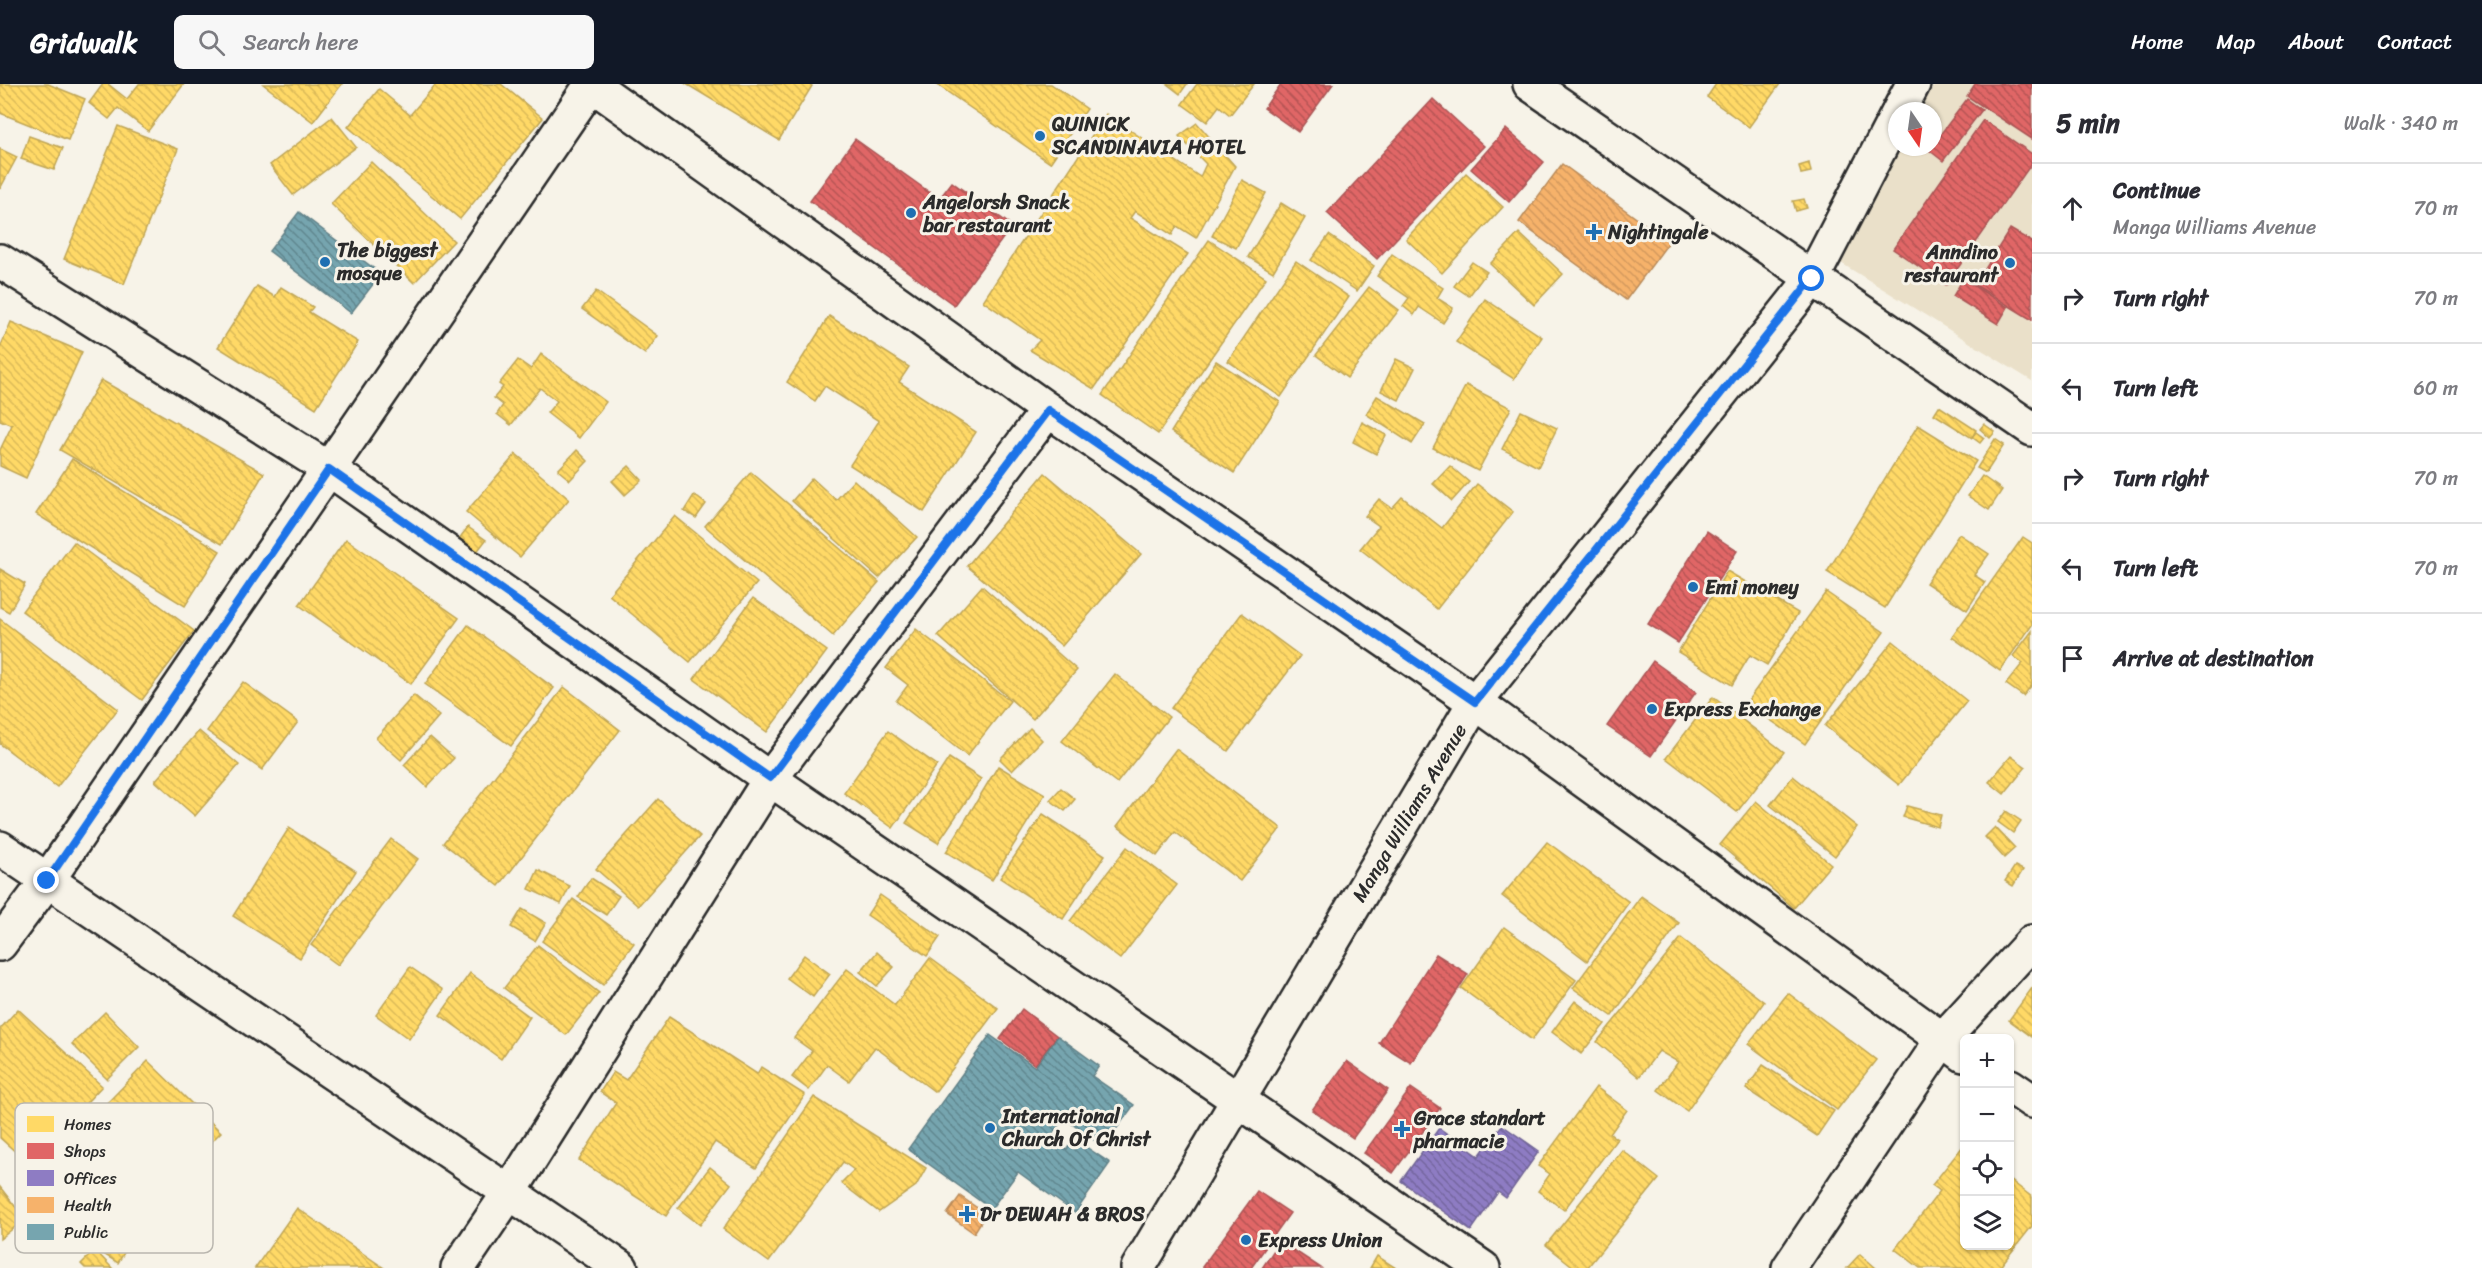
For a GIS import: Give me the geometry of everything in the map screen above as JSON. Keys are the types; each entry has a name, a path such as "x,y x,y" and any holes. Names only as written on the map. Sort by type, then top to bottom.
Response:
{"street":[{"path":"0,944 47,881 592,84 1048,410 1475,702 1953,1048"},
{"path":"1530,84 2032,429"},
{"name":"Manga Williams Avenue","path":"1904,102 1913,84"},
{"name":"Manga Williams Avenue","path":"1138,1268 1475,702 1812,279 1888,132"},
{"path":"0,261 329,469 770,778 1483,1268"},
{"path":"458,1268 509,1193 770,778 1048,410"},
{"path":"0,848 621,1268"},
{"path":"1790,1268 2032,942"},
{"path":"2013,1088 2032,1101"}],"shaded area":[{"path":"1935,84 2032,84 2032,381 1828,255 1891,156 1942,156 1942,102 1924,102"}],"building: Homes":[{"path":"0,84 48,84 85,99 68,140 0,113"},
{"path":"103,84 108,84 127,99 139,84 184,84 148,131 118,108 109,119 89,103"},
{"path":"263,84 342,84 313,122"},
{"path":"436,84 501,84 543,118 460,219 348,127 379,89 410,115"},
{"path":"686,84 809,84 812,86 779,140"},
{"name":"QUINICK SCANDINAVIA HOTEL","path":"936,84 1051,84 1087,109 1050,163"},
{"path":"1167,84 1187,84 1180,94"},
{"path":"1197,84 1254,84 1230,115 1219,106 1207,122 1182,104"},
{"path":"1716,84 1780,84 1749,127 1707,97"},
{"path":"1106,114 1200,177 1206,164 1179,136 1197,123 1235,166 1196,238 1177,226 1172,235 1135,211 1130,218 1188,254 1094,389 1030,350 1040,340 983,301"},
{"path":"332,117 356,147 293,195 270,165"},
{"path":"118,126 178,149 124,284 64,259"},
{"path":"29,136 63,148 54,170 21,159"},
{"path":"0,149 17,157 0,189"},
{"path":"371,162 454,241 414,283 331,204"},
{"path":"1809,163 1811,172 1801,174 1799,166"},
{"path":"1466,173 1503,207 1442,273 1406,239"},
{"path":"1242,180 1266,193 1236,248 1212,236"},
{"path":"1804,199 1807,208 1796,211 1793,201"},
{"path":"1281,203 1305,218 1273,272 1248,257"},
{"path":"1519,233 1563,274 1534,305 1490,264"},
{"path":"1329,235 1374,266 1357,291 1311,260"},
{"path":"1209,240 1266,278 1158,434 1102,395"},
{"path":"1392,254 1443,288 1437,298 1453,308 1443,323 1419,307 1414,315 1403,306 1409,298 1377,276"},
{"path":"1296,261 1349,297 1281,397 1228,361"},
{"path":"1472,262 1487,272 1469,296 1454,286"},
{"path":"257,286 275,297 281,287 313,307 309,312 358,342 316,408 218,347"},
{"path":"1369,287 1399,310 1347,378 1316,355"},
{"path":"596,291 658,336 645,354 582,309"},
{"path":"1485,299 1542,337 1514,379 1456,342"},
{"path":"829,316 909,367 899,382 976,432 924,512 850,465 879,421 825,386 815,401 787,382"},
{"path":"11,322 82,352 26,478 0,466 0,450 12,425 0,420 0,348"},
{"path":"541,354 606,402 579,438 547,413 557,401 540,388 511,425 497,414 503,405 494,398 503,387 499,384 518,360 531,369"},
{"path":"1396,359 1415,368 1399,400 1381,391"},
{"path":"1216,361 1280,402 1234,473 1171,432"},
{"path":"101,380 264,473 222,544 60,450"},
{"path":"1466,385 1511,408 1478,471 1433,448"},
{"path":"1377,396 1425,424 1412,444 1366,414"},
{"path":"1939,406 1976,430 1972,438 1934,414"},
{"path":"1521,411 1557,428 1538,467 1502,449"},
{"path":"1362,422 1386,435 1376,454 1353,442"},
{"path":"1984,424 1995,432 1990,438 1980,429"},
{"path":"1918,425 1976,461 1885,608 1827,572"},
{"path":"1976,432 1984,438 1980,443 1972,437"},
{"path":"1995,439 2004,445 1986,473 1977,468"},
{"path":"577,450 588,461 570,480 558,470"},
{"path":"516,454 569,499 520,557 466,512"},
{"path":"72,459 220,551 185,606 36,514"},
{"path":"629,466 642,480 625,495 612,481"},
{"path":"1450,466 1469,482 1452,501 1433,484"},
{"path":"751,472 879,582 833,636 705,526"},
{"path":"1045,473 1141,554 1062,646 967,566"},
{"path":"1982,476 2002,490 1989,510 1968,496"},
{"path":"812,478 836,500 854,480 917,537 879,578 792,501"},
{"path":"1477,484 1513,512 1437,609 1360,549 1379,526 1365,516 1379,499 1392,508 1402,497 1442,528"},
{"path":"694,495 706,504 696,518 684,511"},
{"path":"675,516 757,583 690,662 609,595"},
{"path":"468,527 486,540 476,553 458,540"},
{"path":"1959,534 1989,554 1974,575 1985,582 1967,610 1926,583"},
{"path":"2023,537 2032,543 2032,625 2000,671 1952,637"},
{"path":"346,539 459,618 411,684 299,605"},
{"path":"74,542 194,631 142,700 22,611"},
{"path":"0,569 25,584 9,612 0,607"},
{"path":"1727,571 1798,613 1767,665 1750,655 1732,685 1678,652"},
{"path":"982,586 1077,670 1033,719 938,636"},
{"path":"1826,592 1884,632 1805,744 1746,703"},
{"path":"753,598 827,651 767,732 694,679"},
{"path":"1242,613 1300,656 1228,751 1171,708"},
{"path":"0,619 118,709 57,787 0,744"},
{"path":"468,625 554,688 511,746 425,684"},
{"path":"916,629 1010,701 967,756 896,701 908,685 886,668"},
{"path":"2032,631 2032,685 2023,696 2006,684 2023,663 2013,656"},
{"path":"1893,641 1967,701 1899,785 1825,726"},
{"path":"1115,674 1169,717 1117,783 1062,741"},
{"path":"243,682 298,722 262,770 207,731"},
{"path":"564,687 620,730 499,886 443,843"},
{"path":"414,695 439,716 401,760 376,738"},
{"path":"1713,697 1784,752 1737,812 1666,758"},
{"path":"1030,728 1042,740 1012,771 1000,759"},
{"path":"199,731 239,765 195,816 155,781"},
{"path":"888,731 937,765 893,828 844,793"},
{"path":"430,737 454,758 427,787 404,765"},
{"path":"1176,749 1281,828 1240,881 1175,832 1157,856 1117,826"},
{"path":"2011,756 2026,767 2004,794 1989,782"},
{"path":"949,758 981,779 938,843 906,823"},
{"path":"998,766 1045,794 992,880 946,852"},
{"path":"1793,776 1857,827 1835,856 1770,805"},
{"path":"1061,788 1075,799 1065,811 1050,800"},
{"path":"658,799 700,836 638,906 596,869"},
{"path":"1756,801 1831,864 1794,908 1720,845"},
{"path":"1907,806 1941,815 1938,827 1903,817"},
{"path":"2006,811 2021,821 2013,833 1998,822"},
{"path":"1043,814 1105,855 1063,919 1000,878"},
{"path":"1995,827 2015,848 2004,858 1985,837"},
{"path":"289,828 356,871 300,958 233,916"},
{"path":"391,839 418,859 338,965 311,945"},
{"path":"1547,842 1629,902 1587,961 1502,896"},
{"path":"1127,847 1177,885 1120,959 1070,921"},
{"path":"2015,866 2023,870 2013,886 2005,881"},
{"path":"538,870 570,886 561,904 529,889"},
{"path":"591,878 619,896 606,915 578,897"},
{"path":"880,895 940,937 927,956 867,915"},
{"path":"1641,896 1679,923 1612,1016 1573,988"},
{"path":"573,899 634,943 603,985 542,941"},
{"path":"522,909 546,923 535,941 511,927"},
{"path":"1504,927 1576,980 1532,1040 1461,988"},
{"path":"1681,938 1764,1002 1687,1111 1658,1090 1678,1062 1659,1051 1639,1077 1597,1042"},
{"path":"538,945 599,993 566,1035 504,988"},
{"path":"877,952 894,967 877,986 860,972"},
{"path":"804,955 830,974 813,997 787,978"},
{"path":"930,958 998,1008 935,1092 875,1047 849,1081 827,1065 809,1090 792,1077 812,1051 794,1038 847,969 895,1005"},
{"path":"410,967 443,990 409,1039 376,1015"},
{"path":"470,973 530,1017 501,1059 440,1015"},
{"path":"2032,988 2032,1037 2009,1020"},
{"path":"1788,993 1876,1060 1837,1110 1748,1044"},
{"path":"1575,1001 1605,1024 1581,1054 1552,1032"},
{"path":"18,1009 102,1086 86,1103 15,1103 15,1151 0,1138 0,1029"},
{"path":"105,1012 139,1047 107,1079 72,1044"},
{"path":"669,1017 757,1074 761,1067 805,1095 756,1168 715,1142 666,1216 579,1160 616,1103 600,1092 613,1072 626,1080"},
{"path":"148,1061 191,1103 107,1103"},
{"path":"1763,1065 1834,1111 1817,1136 1746,1089"},
{"path":"1596,1087 1627,1110 1610,1134 1617,1139 1564,1210 1538,1191 1550,1174 1538,1166"},
{"path":"814,1097 926,1168 916,1186 879,1212 841,1183 854,1170 843,1162 769,1262 723,1229"},
{"path":"213,1124 221,1132 213,1140"},
{"path":"1622,1150 1659,1179 1587,1268 1575,1268 1546,1245"},
{"path":"1960,1150 1960,1250 2013,1250 1999,1268 1920,1268 1895,1249 1940,1191 1932,1185"},
{"path":"710,1167 731,1184 700,1225 678,1208"},
{"path":"2014,1183 2032,1197 2032,1226 2014,1249"},
{"path":"0,1187 15,1206 15,1227 0,1239"},
{"path":"297,1208 384,1268 255,1268"},
{"path":"92,1253 98,1253 112,1268 85,1268 81,1264"},
{"path":"102,1253 124,1253 118,1263"},
{"path":"1860,1254 1876,1268 1847,1268"},
{"path":"1377,1256 1396,1268 1370,1268"}],"building: Shops":[{"path":"1281,84 1333,84 1298,132 1264,108"},
{"path":"1975,84 2032,84 2032,139 1967,96"},
{"path":"1433,99 1484,146 1377,259 1327,213"},
{"path":"1967,99 1982,110 1943,161 1937,156 1942,156 1942,132"},
{"path":"1983,120 2032,154 2032,163 1946,285 1893,249"},
{"path":"1506,129 1544,162 1509,202 1471,169"},
{"name":"Angelorsh Snack bar restaurant","path":"855,139 939,199 952,182 1012,226 954,305 810,201"},
{"name":"Anndino restaurant","path":"2010,229 2032,242 2032,320 1975,285"},
{"path":"1963,279 2008,307 1998,324 1953,296"},
{"name":"Emi money","path":"1707,531 1737,551 1678,643 1648,624"},
{"name":"Express Exchange","path":"1653,661 1696,692 1651,756 1607,726"},
{"path":"1436,954 1468,974 1411,1063 1379,1043"},
{"path":"1022,1009 1057,1036 1035,1065 1000,1039"},
{"path":"1347,1061 1388,1090 1353,1138 1312,1110"},
{"path":"1411,1088 1440,1108 1393,1173 1364,1153"},
{"name":"Express Union","path":"1257,1191 1290,1213 1251,1268 1202,1267"},
{"name":"Express Union","path":"1280,1241 1321,1268 1262,1268"}],"building: Offices":[{"path":"1502,1125 1539,1151 1506,1198 1498,1192 1471,1231 1401,1181 1439,1128 1479,1156"}],"building: Health":[{"name":"Nightingale","path":"1562,164 1669,242 1626,300 1519,222"},
{"name":"Dr DEWAH & BROS","path":"960,1196 986,1214 974,1233 947,1214"}],"building: Public":[{"name":"The biggest mosque","path":"299,212 381,274 351,313 269,251"},
{"name":"International Church Of Christ","path":"990,1035 1035,1067 1058,1036 1099,1066 1092,1076 1134,1105 1103,1147 1064,1118 1050,1137 1067,1149 1074,1139 1110,1163 1075,1213 1018,1172 991,1209 908,1149"}],"place":[{"name":"QUINICK SCANDINAVIA HOTEL","path":"1040,136"},
{"name":"Angelorsh Snack bar restaurant","path":"911,213"},
{"name":"Nightingale","path":"1594,232"},
{"name":"The biggest mosque","path":"325,262"},
{"name":"Anndino restaurant","path":"2010,263"},
{"name":"Emi money","path":"1693,587"},
{"name":"Express Exchange","path":"1652,709"},
{"name":"International Church Of Christ","path":"990,1128"},
{"name":"Grace standart pharmacie","path":"1402,1129"},
{"name":"Dr DEWAH & BROS","path":"967,1214"},
{"name":"Express Union","path":"1246,1240"}],"route":[{"path":"47,881 329,469 770,778 1048,410 1475,702 1812,279"}]}
